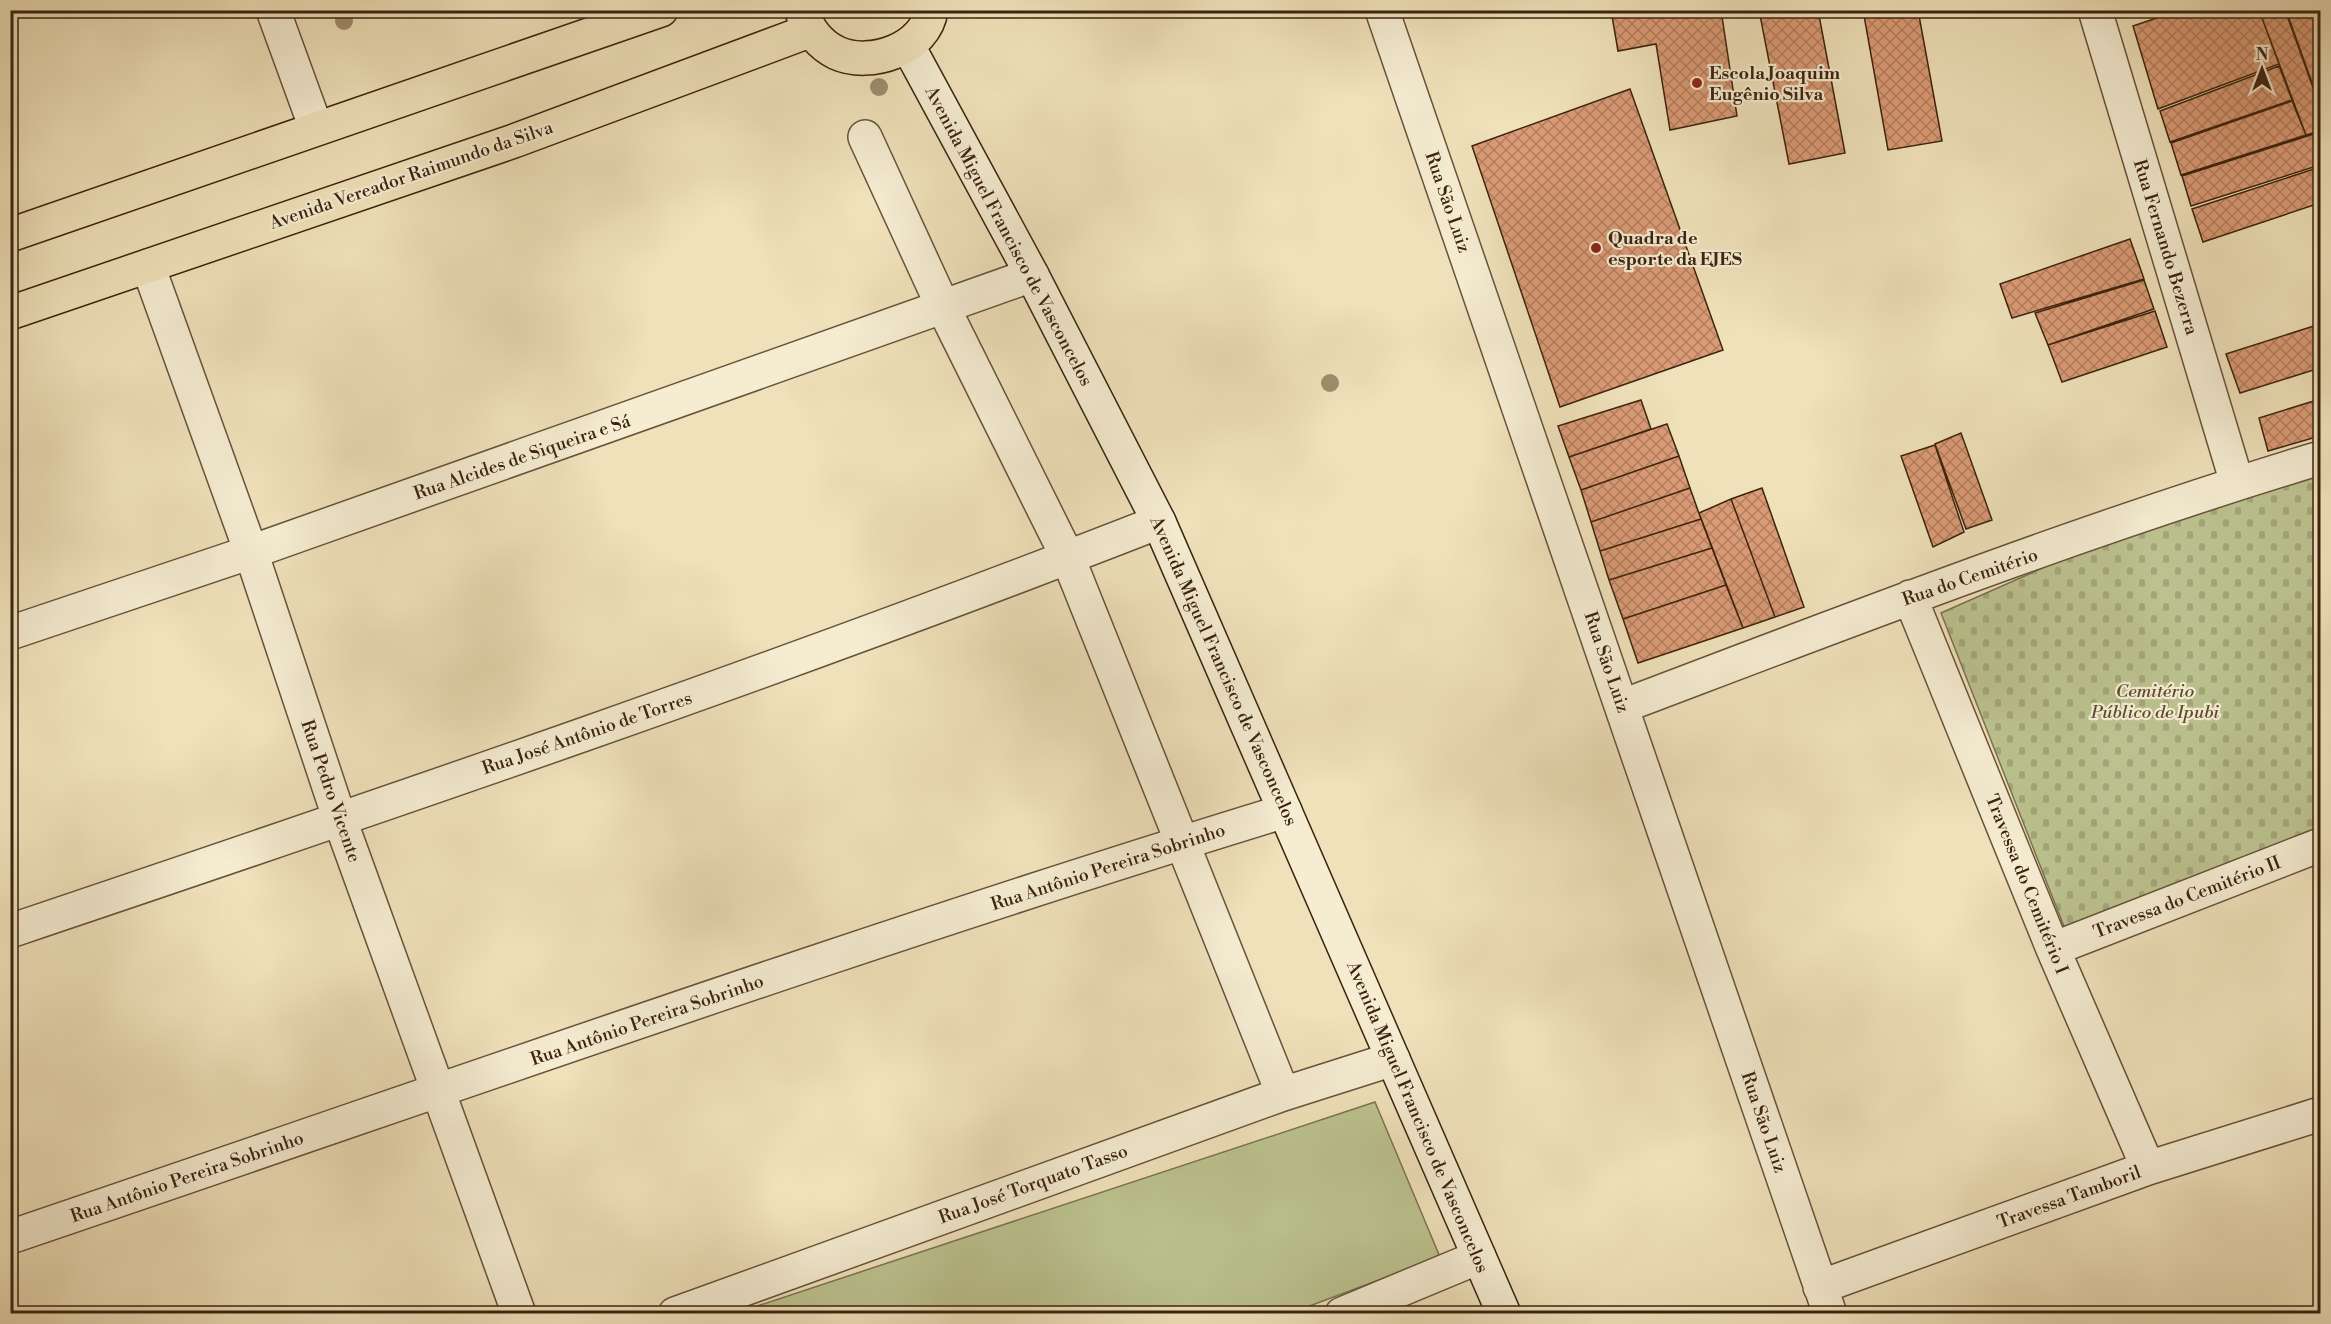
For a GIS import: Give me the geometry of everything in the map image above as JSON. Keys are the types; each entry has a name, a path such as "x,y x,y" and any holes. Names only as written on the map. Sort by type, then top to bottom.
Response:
{"main road":[{"path":"10,235 661,10"},
{"path":"805,21 838,53 874,59 908,46 930,20 931,10"},
{"name":"Avenida Vereador Raimundo da Silva","path":"10,313 514,141 805,21"}],"street":[{"path":"273,10 316,128"},
{"name":"Rua São Luiz","path":"1382,10 1623,706 1825,1300"},
{"name":"Rua Fernando Bezerra","path":"2095,10 2237,483"},
{"name":"Avenida Miguel Francisco de Vasconcelos","path":"908,46 1032,275 1159,522 1504,1314"},
{"path":"865,137 944,309 1068,558 1283,1094"},
{"name":"Rua Pedro Vicente","path":"148,266 251,552 340,820 519,1314"},
{"name":"Rua Alcides de Siqueira e Sá","path":"10,633 251,552 944,309 1032,275"},
{"name":"Rua do Cemitério","path":"1623,706 1910,597 2237,483 2320,458"},
{"name":"Rua José Antônio de Torres","path":"10,931 340,820 686,699 1068,558 1159,522"},
{"name":"Travessa do Cemitério I","path":"1910,597 2053,949 2148,1168"},
{"name":"Rua Antônio Pereira Sobrinho","path":"10,1237 862,945 1286,811"},
{"name":"Travessa do Cemitério II","path":"2053,949 2320,845"},
{"name":"Rua José Torquato Tasso","path":"675,1314 1283,1094 1393,1059"},
{"name":"Travessa Tamboril","path":"1825,1300 2148,1168 2320,1114"},
{"path":"1342,1314 1479,1257"}],"green space":[{"name":"Cemitério Público de Ipubi","path":"2320,468 2320,830 2065,929 1941,613 2072,555"},
{"path":"1375,1102 1440,1257 1291,1313 733,1314"}],"building":[{"name":"Escola Joaquim Eugênio Silva","path":"1611,10 1721,10 1737,116 1670,130 1656,44 1618,51"},
{"name":"Escola Joaquim Eugênio Silva","path":"1759,10 1818,10 1845,153 1789,164"},
{"name":"Escola Joaquim Eugênio Silva","path":"1863,10 1918,10 1942,141 1888,150"},
{"path":"2180,10 2259,10 2279,64 2158,109 2133,26"},
{"path":"2259,10 2285,10 2320,107 2320,131 2306,135"},
{"path":"2286,10 2315,10 2320,26 2320,105"},
{"path":"2279,66 2292,100 2170,142 2160,111"},
{"name":"Quadra de esporte da EJES","path":"1630,89 1723,350 1560,407 1472,146"},
{"path":"2292,101 2306,135 2181,175 2171,143"},
{"path":"2320,132 2320,165 2191,206 2182,176"},
{"path":"2320,167 2320,203 2203,242 2192,209"},
{"path":"2130,239 2144,279 2012,318 2000,284"},
{"path":"2144,280 2154,309 2048,345 2035,313"},
{"path":"2155,311 2167,347 2062,382 2048,345"},
{"path":"2320,324 2320,368 2240,393 2226,354"},
{"path":"2320,399 2320,436 2268,451 2259,418"},
{"path":"1641,400 1651,429 1569,457 1558,426"},
{"path":"1667,424 1679,456 1581,490 1569,457"},
{"path":"1961,433 1992,520 1966,529 1935,444"},
{"path":"1935,445 1964,532 1933,547 1901,456"},
{"path":"1679,456 1690,488 1591,522 1581,490"},
{"path":"1690,488 1701,519 1600,551 1591,522"},
{"path":"1762,488 1804,607 1775,617 1731,499"},
{"path":"1731,499 1775,617 1743,628 1699,513"},
{"path":"1701,519 1712,548 1609,580 1600,551"},
{"path":"1712,548 1726,585 1623,619 1609,580"},
{"path":"1726,585 1743,628 1638,663 1623,619"}],"place":[{"name":"Escola Joaquim Eugênio Silva","path":"1697,83"},
{"name":"Quadra de esporte da EJES","path":"1596,248"}]}
